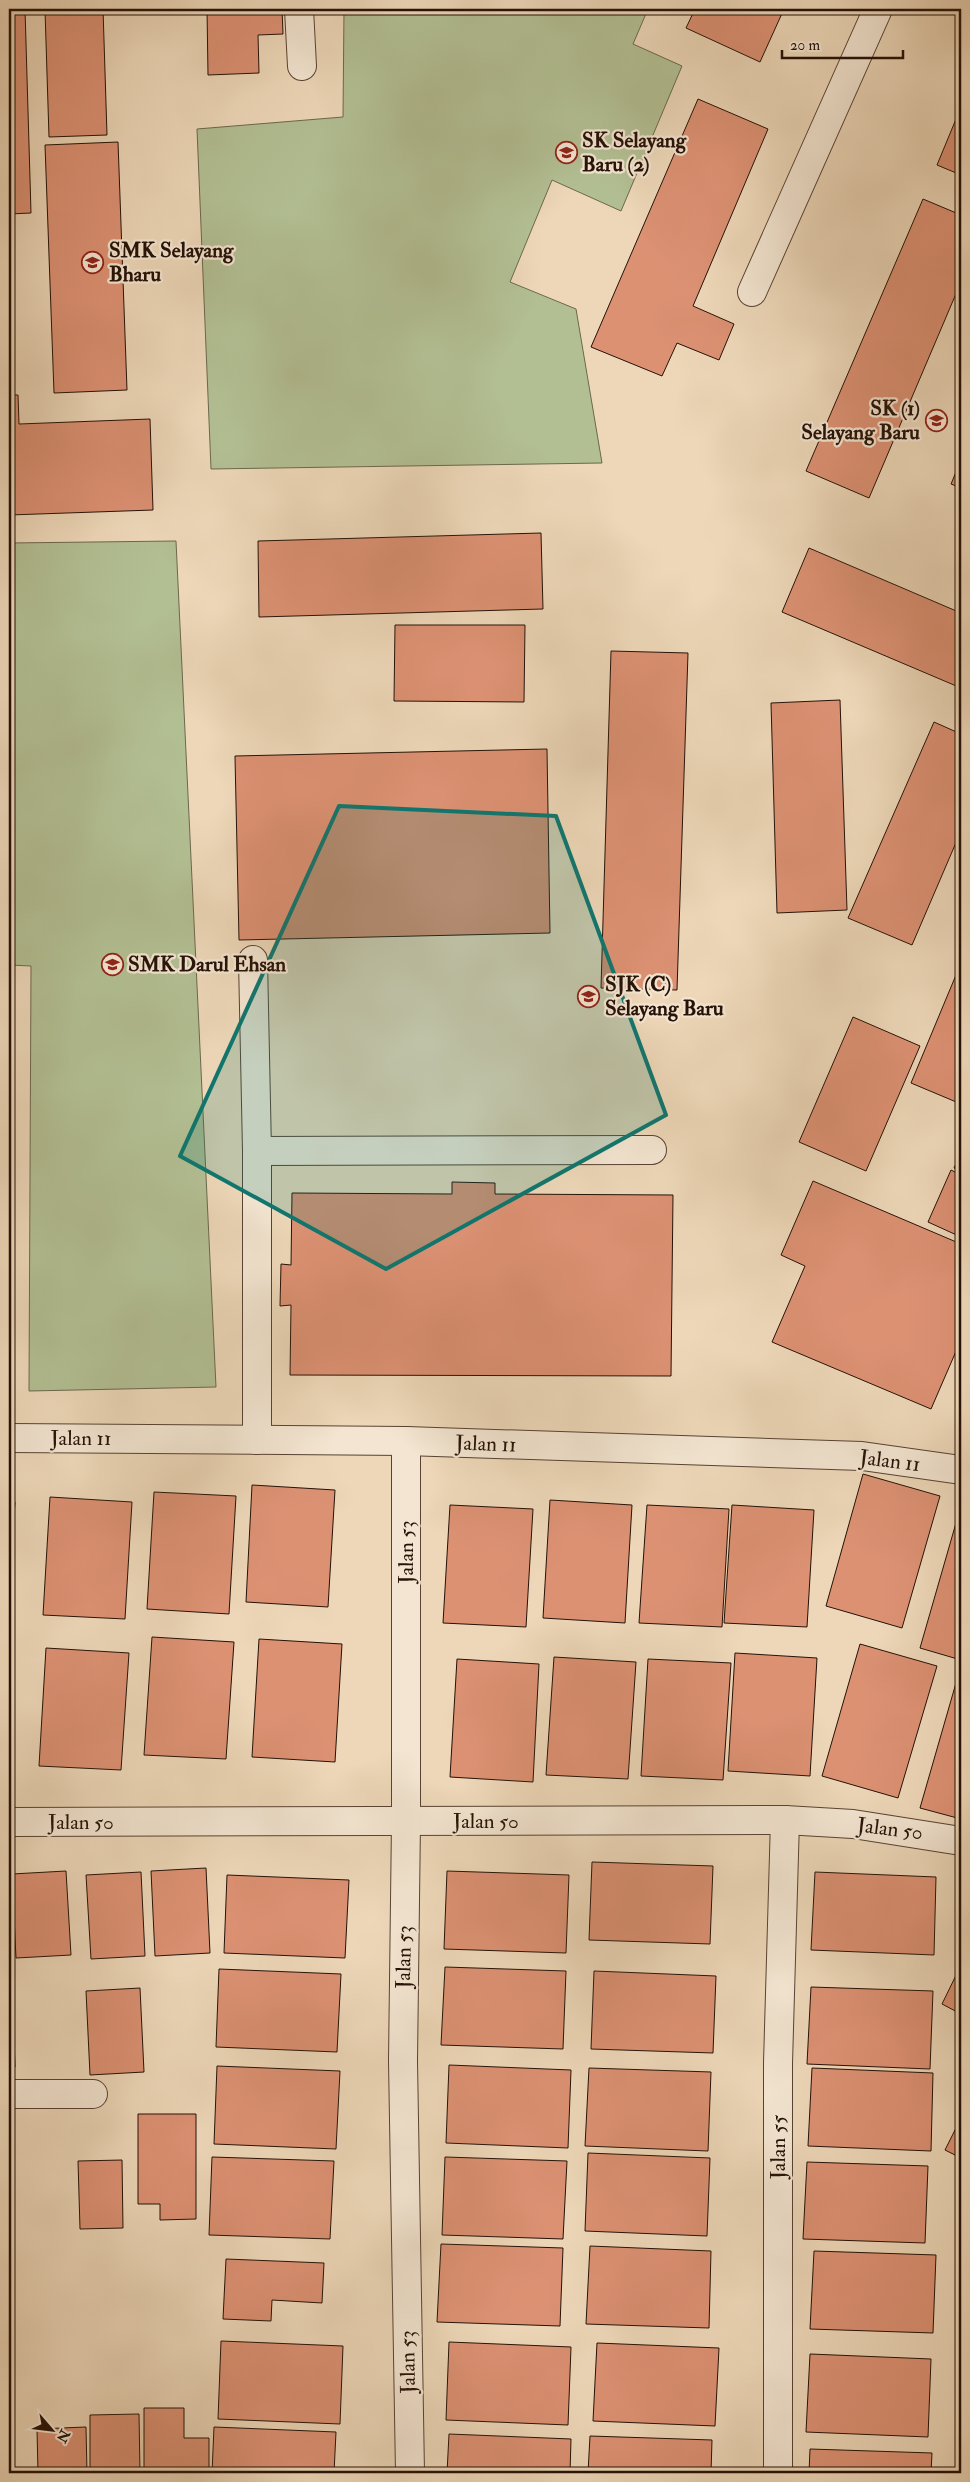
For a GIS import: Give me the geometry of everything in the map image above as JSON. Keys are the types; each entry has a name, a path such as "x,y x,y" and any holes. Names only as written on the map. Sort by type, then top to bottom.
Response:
{"street":[{"path":"299,9 302,66"},
{"path":"752,292 878,9"},
{"path":"253,960 257,1151 256,1440"},
{"path":"257,1151 652,1150"},
{"name":"Jalan 11","path":"9,1438 406,1441 862,1456 961,1470"},
{"name":"Jalan 53","path":"406,1441 406,1821 403,2061 410,2473"},
{"name":"Jalan 50","path":"9,1822 784,1820 852,1824 961,1840"},
{"name":"Jalan 55","path":"778,2473 778,2064 784,1820"},
{"path":"9,2094 93,2094"}],"highlighted area":[{"path":"339,806 556,816 666,1115 386,1269 180,1156"}],"green space":[{"path":"344,9 648,9 633,44 682,66 621,211 552,180 510,282 576,309 602,463 211,469 197,129 343,117"},
{"name":"SMK Darul Ehsan","path":"176,541 216,1387 29,1391 31,966 9,965 9,543"}],"building":[{"path":"9,9 25,9 31,213 9,214"},
{"path":"103,9 107,135 49,137 45,10"},
{"path":"207,9 282,9 283,34 258,35 259,73 208,75"},
{"path":"695,9 784,9 760,62 686,28"},
{"path":"698,99 768,129 693,306 734,324 719,360 677,343 662,376 591,347"},
{"path":"961,107 961,175 937,165"},
{"path":"118,142 127,390 54,393 45,145"},
{"path":"923,199 961,215 961,282 869,498 806,471"},
{"path":"9,395 18,395 19,424 150,419 153,510 9,515"},
{"path":"961,460 961,488 951,484"},
{"path":"541,533 543,609 259,617 258,541"},
{"path":"809,548 961,613 961,688 782,612"},
{"path":"395,625 525,625 524,702 394,701"},
{"path":"611,651 688,653 677,990 601,988"},
{"path":"840,700 847,910 777,913 771,703"},
{"path":"934,722 961,734 961,831 912,945 848,918"},
{"path":"547,749 550,933 239,940 235,756"},
{"path":"961,963 961,1104 911,1083"},
{"path":"853,1017 920,1046 866,1171 799,1142"},
{"path":"961,1152 961,1171 954,1168"},
{"path":"951,1170 961,1175 961,1237 928,1222"},
{"path":"813,1181 961,1244 961,1350 957,1349 931,1409 772,1342 805,1266 781,1255"},
{"path":"452,1182 495,1183 495,1194 673,1195 671,1376 290,1375 291,1305 280,1306 281,1264 291,1265 292,1193 452,1194"},
{"path":"863,1474 940,1496 902,1628 826,1606"},
{"path":"252,1485 335,1490 328,1607 246,1602"},
{"path":"154,1492 236,1496 229,1614 147,1609"},
{"path":"50,1497 132,1502 125,1619 43,1615"},
{"path":"550,1500 632,1505 625,1623 543,1618"},
{"path":"9,1502 15,1502 9,1595"},
{"path":"450,1505 533,1509 526,1627 443,1623"},
{"path":"647,1505 729,1509 722,1627 639,1623"},
{"path":"732,1505 814,1510 807,1627 724,1623"},
{"path":"958,1516 961,1517 961,1660 920,1648"},
{"path":"152,1637 234,1642 226,1759 144,1755"},
{"path":"259,1639 342,1644 335,1762 252,1757"},
{"path":"860,1644 937,1666 898,1798 822,1776"},
{"path":"46,1648 129,1653 121,1770 39,1766"},
{"path":"735,1653 817,1658 810,1776 728,1771"},
{"path":"554,1657 636,1662 628,1779 546,1775"},
{"path":"457,1659 539,1664 533,1782 450,1777"},
{"path":"648,1659 731,1663 723,1780 641,1776"},
{"path":"958,1676 961,1677 961,1819 920,1808"},
{"path":"592,1862 713,1866 710,1944 589,1940"},
{"path":"206,1868 210,1953 155,1956 151,1871"},
{"path":"66,1871 71,1955 16,1958 12,1874"},
{"path":"447,1871 569,1875 566,1953 444,1949"},
{"path":"141,1872 145,1956 91,1959 86,1875"},
{"path":"815,1872 936,1877 934,1955 811,1950"},
{"path":"227,1875 349,1880 345,1958 224,1953"},
{"path":"961,1965 961,2014 942,2004"},
{"path":"445,1967 566,1971 563,2049 441,2045"},
{"path":"219,1969 341,1974 337,2052 216,2047"},
{"path":"594,1971 716,1976 713,2053 591,2049"},
{"path":"9,1983 12,1983 15,2067 9,2067"},
{"path":"811,1987 933,1991 930,2069 807,2064"},
{"path":"140,1988 144,2072 90,2075 86,1991"},
{"path":"449,2065 571,2070 568,2148 446,2143"},
{"path":"217,2066 340,2071 336,2149 214,2144"},
{"path":"589,2068 711,2072 708,2151 585,2146"},
{"path":"812,2068 933,2073 931,2151 808,2146"},
{"path":"138,2114 196,2114 196,2219 160,2220 160,2204 138,2204"},
{"path":"961,2118 961,2158 945,2150"},
{"path":"588,2153 710,2158 707,2236 585,2231"},
{"path":"212,2157 334,2161 330,2239 209,2235"},
{"path":"445,2157 567,2161 563,2239 442,2235"},
{"path":"122,2160 123,2228 80,2229 78,2161"},
{"path":"807,2162 928,2166 925,2243 803,2239"},
{"path":"441,2244 563,2248 560,2326 437,2322"},
{"path":"590,2246 711,2251 709,2328 586,2324"},
{"path":"814,2251 936,2255 933,2333 810,2329"},
{"path":"226,2259 324,2263 322,2303 272,2300 271,2321 223,2319"},
{"path":"221,2341 343,2346 340,2424 218,2419"},
{"path":"449,2342 571,2347 568,2425 446,2420"},
{"path":"597,2343 719,2348 715,2426 593,2421"},
{"path":"810,2354 931,2359 928,2437 806,2432"},
{"path":"144,2408 184,2408 184,2438 209,2438 209,2473 144,2473"},
{"path":"139,2414 140,2473 90,2473 90,2415"},
{"path":"86,2427 87,2473 38,2473 37,2429"},
{"path":"214,2427 336,2432 334,2473 212,2473"},
{"path":"449,2434 571,2439 570,2473 447,2473"},
{"path":"590,2436 712,2440 711,2473 588,2473"},
{"path":"810,2449 932,2453 931,2473 809,2473"}],"place":[{"name":"SK Selayang Baru (2)","path":"566,152"},
{"name":"SMK Selayang Bharu","path":"93,262"},
{"name":"SK (1) Selayang Baru","path":"936,420"},
{"name":"SMK Darul Ehsan","path":"112,964"},
{"name":"SJK (C) Selayang Baru","path":"589,996"}]}
